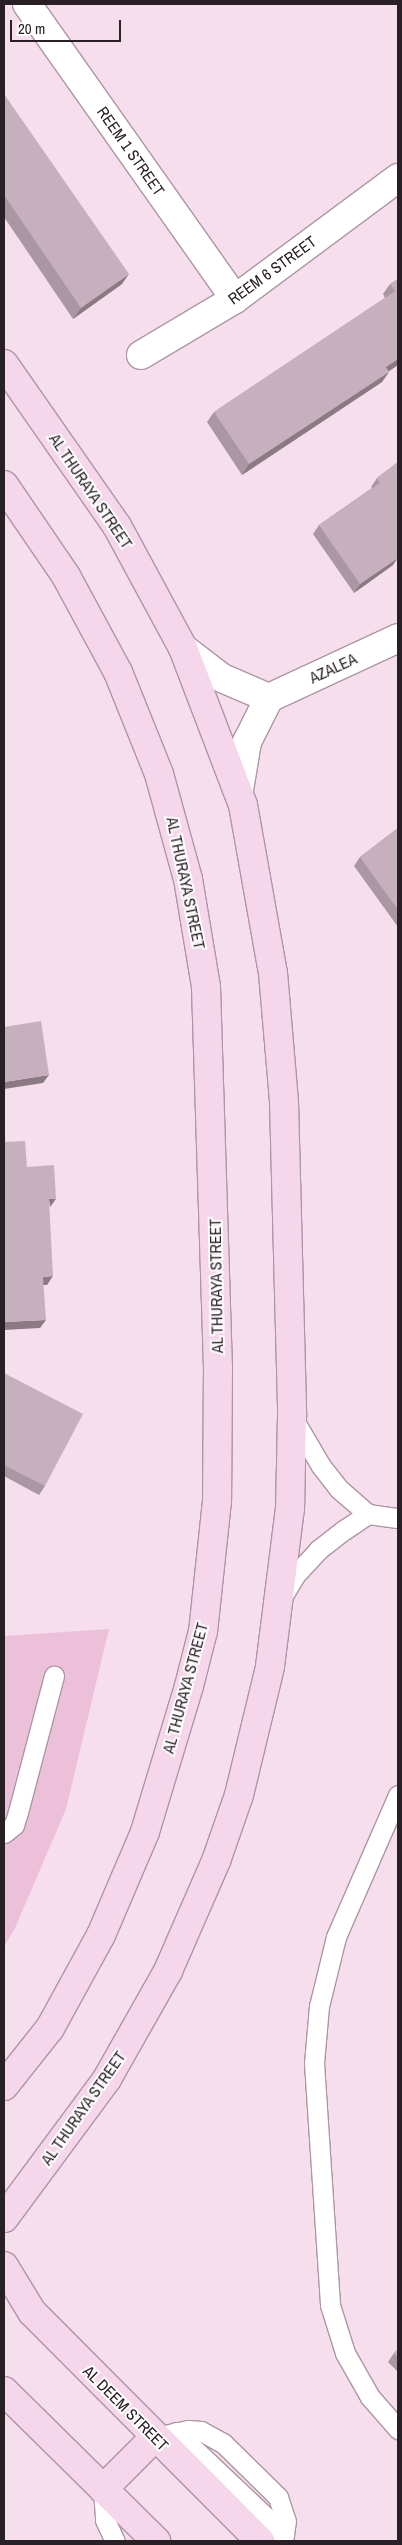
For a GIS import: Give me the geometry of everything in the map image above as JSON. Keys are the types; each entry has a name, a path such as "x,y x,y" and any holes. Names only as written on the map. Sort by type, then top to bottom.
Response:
{"street":[{"name":"REEM 1 STREET","path":"27,4 235,299"},
{"name":"REEM 6 STREET","path":"141,354 235,299 398,178"},
{"name":"AL THURAYA STREET","path":"4,364 117,526 183,648 239,790 254,854 273,973 284,1102 292,1416 290,1508 270,1667 239,1795 216,1861 168,1971 107,2079 4,2218"},
{"name":"AL THURAYA STREET","path":"4,485 66,576 118,672 159,774 188,879 206,987 218,1367 217,1501 203,1632 189,1686 145,1832 101,1935 50,2028 4,2086"},
{"name":"AZALEA","path":"269,698 398,638"},
{"path":"183,648 222,678 269,698 247,742 239,790"},
{"name":"AL DEEM STREET","path":"4,2266 32,2312 276,2539"},
{"path":"4,2391 104,2497 156,2541"},
{"path":"104,2497 165,2435"}],"lane":[{"name":"AL THURAYA STREET","path":"292,1416 321,1466 339,1489 368,1514"},
{"path":"279,1603 296,1574 318,1550 368,1514 398,1518"},
{"path":"4,1833 14,1825 54,1676"},
{"path":"398,1795 336,1937 319,2006 314,2063 330,2305 345,2353 370,2397 398,2429"},
{"path":"165,2435 201,2431 223,2443 278,2497 286,2521 276,2539"},
{"path":"104,2497 105,2520 115,2541"},
{"path":"104,2497 138,2541"}],"shaded area":[{"path":"109,1629 66,1809 15,1928 4,1947 4,1636"}],"building":[{"path":"4,94 129,274 81,308 4,195"},
{"path":"398,279 398,359 386,367 389,372 249,464 214,412 395,291 390,284"},
{"path":"398,462 398,558 360,584 319,525 380,483 377,478"},
{"path":"398,828 398,910 360,857"},
{"path":"41,1021 49,1075 4,1082 4,1027"},
{"path":"25,1141 27,1167 54,1165 56,1199 49,1199 53,1276 43,1277 46,1320 4,1322 4,1142"},
{"path":"4,1373 83,1414 45,1486 4,1465"},
{"path":"398,2349 398,2358 394,2353"}]}
